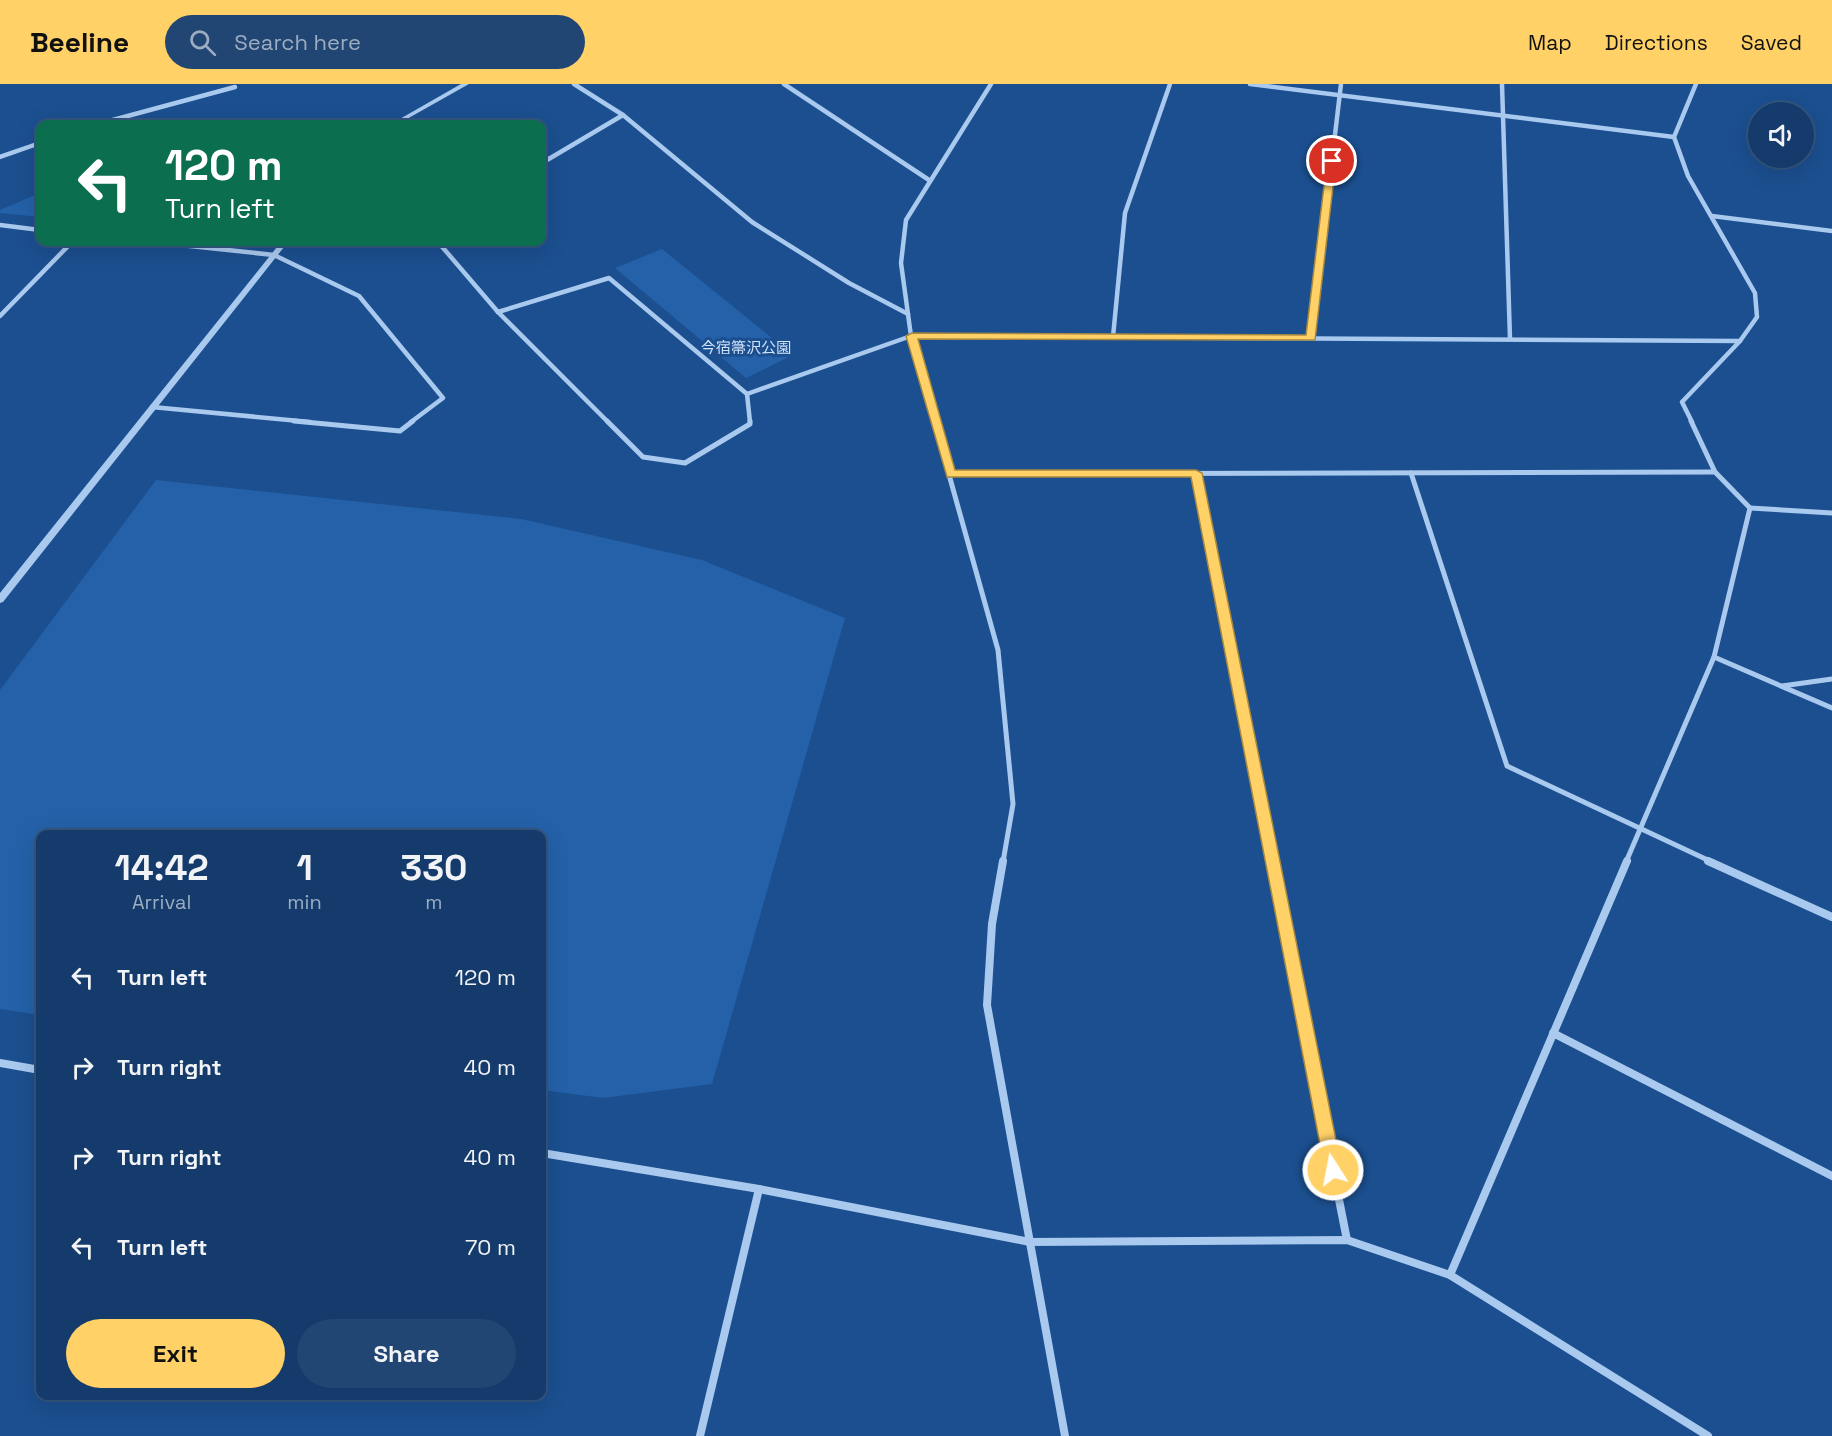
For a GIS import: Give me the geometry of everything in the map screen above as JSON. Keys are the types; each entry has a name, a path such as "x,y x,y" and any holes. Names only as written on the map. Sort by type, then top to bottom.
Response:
{"street":[{"path":"400,120 466,84"},
{"path":"574,84 623,115 752,222 849,283 908,314"},
{"path":"784,84 929,180"},
{"path":"1113,337 1125,213 1170,84"},
{"path":"1250,84 1674,137"},
{"path":"1311,338 1341,84"},
{"path":"1502,84 1510,339"},
{"path":"1696,84 1674,137 1688,176 1755,293 1757,317 1740,341 1682,402 1715,472 1750,508 1832,513"},
{"path":"988,85 906,220 901,263 912,336 998,650 1013,804 992,924 987,1005 1065,1436"},
{"path":"113,120 235,87"},
{"path":"546,161 623,115"},
{"path":"0,157 36,145"},
{"path":"1712,216 1832,231"},
{"path":"0,225 36,230"},
{"path":"0,316 68,246"},
{"path":"152,407 400,431 442,398 359,296 274,255 190,246"},
{"path":"0,600 281,246"},
{"path":"441,246 498,312 643,457 685,463 750,424 747,394 609,278 498,312"},
{"path":"747,394 912,336 1740,341"},
{"path":"1411,472 1507,766 1640,830 1832,916"},
{"path":"951,474 1715,472"},
{"path":"1196,473 1347,1240"},
{"path":"1450,1275 1714,657 1750,508"},
{"path":"1714,657 1832,708"},
{"path":"1780,686 1832,679"},
{"path":"1553,1034 1832,1176"},
{"path":"0,1063 36,1069"},
{"path":"546,1154 759,1189 1030,1242 1347,1240 1450,1275 1708,1436"},
{"path":"700,1436 759,1189"}],"green space":[{"path":"36,195 36,217 0,213 0,210"},
{"name":"今宿箒沢公園","path":"662,249 793,355 746,378 615,268"},
{"path":"156,480 521,519 702,560 845,618 712,1084 603,1098 546,1091 546,830 36,830 36,1014 0,1009 0,690"}],"route":[{"path":"1332,161 1311,338 912,336 951,474 1196,473 1333,1170"}]}
